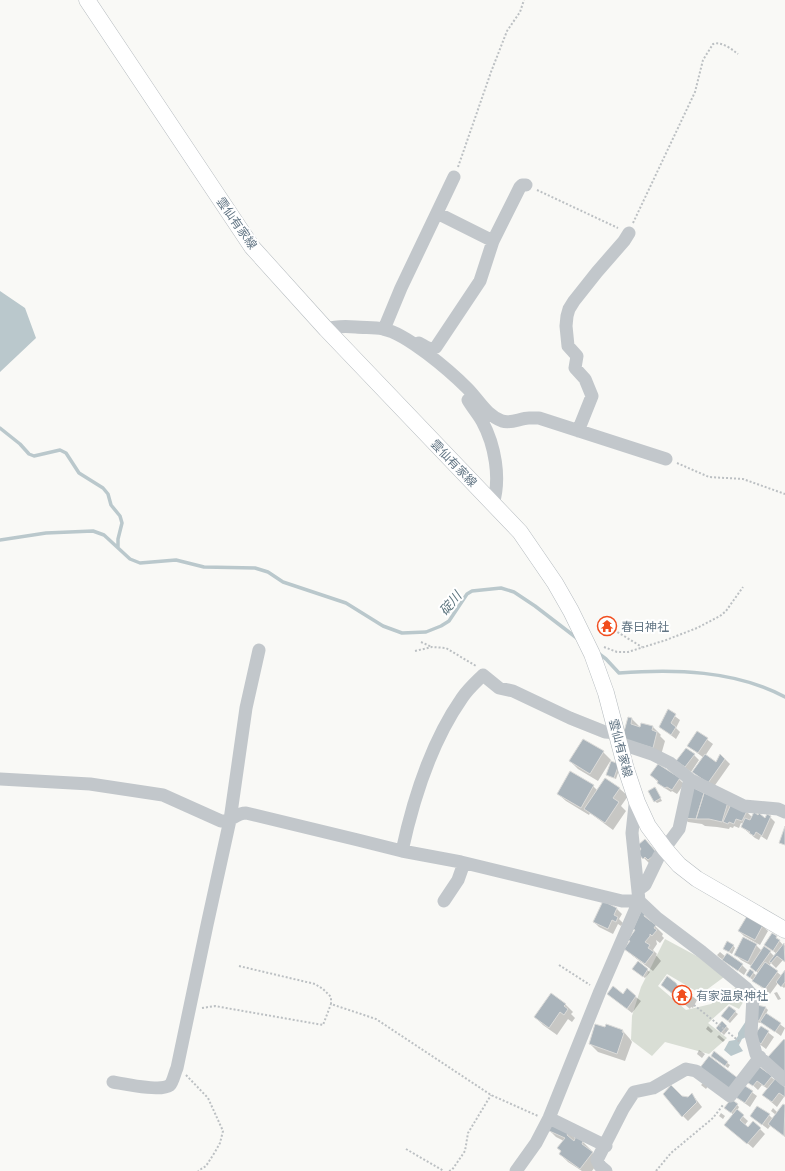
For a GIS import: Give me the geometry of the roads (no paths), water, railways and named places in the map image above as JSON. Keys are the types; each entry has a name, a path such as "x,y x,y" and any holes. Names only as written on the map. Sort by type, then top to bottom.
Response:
{"main road":[{"name":"雲仙有家線","path":"87,0 252,247 326,329 520,532 555,583 584,637 595,649 631,786 648,826 665,849 680,865 697,879 785,930"}],"street":[{"path":"384,329 401,288 454,177"},
{"path":"412,343 415,342 432,350 436,347 480,281 493,241 520,187 522,185 526,185"},
{"path":"437,213 493,241"},
{"path":"578,431 592,396 585,379 575,368 577,356 568,346 566,316 574,301 624,241 629,232"},
{"path":"326,329 342,326 384,329 400,335 450,372 484,409 503,421 510,422 529,418 538,418 666,459"},
{"path":"450,372 482,422 490,440 495,457 496,480 493,504"},
{"path":"114,1082 151,1088 168,1086 171,1084 177,1068 230,820 246,708 259,650"},
{"path":"402,851 409,818 434,750 462,698 483,675 499,688 513,691 670,763 691,780 744,806 778,809 785,812"},
{"path":"0,779 90,784 163,795 221,821 230,820 239,814 246,813 402,851 464,863 622,901 639,896"},
{"path":"516,1171 536,1143 549,1118 639,896 659,856 679,828 689,783 691,780"},
{"path":"637,802 635,805 632,833 639,896 657,918 746,988 753,996 751,1035 756,1054 785,1080"},
{"path":"444,901 458,880 464,863"},
{"path":"606,1171 600,1166 597,1160 606,1146 623,1109 634,1092 653,1088 686,1069 696,1071 730,1096 760,1057"},
{"path":"549,1118 606,1146"}],"waterway":[{"path":"0,428 20,444 29,454 34,456 60,450 66,453 79,473 103,488 108,494 111,505 120,516 122,523 118,539 118,547"},
{"name":"碇川","path":"0,540 46,533 93,531 104,535 130,559 140,563 176,560 204,567 255,568 268,572 283,582 346,603 383,626 402,633 426,632 441,626 449,621 467,594 472,591 501,588 514,592 578,639"},
{"name":"碇川","path":"598,653 619,673 661,671 704,673 725,676 746,681 785,697"}],"place":[{"name":"春日神社","path":"607,626"},
{"name":"有家温泉神社","path":"682,995"}]}
